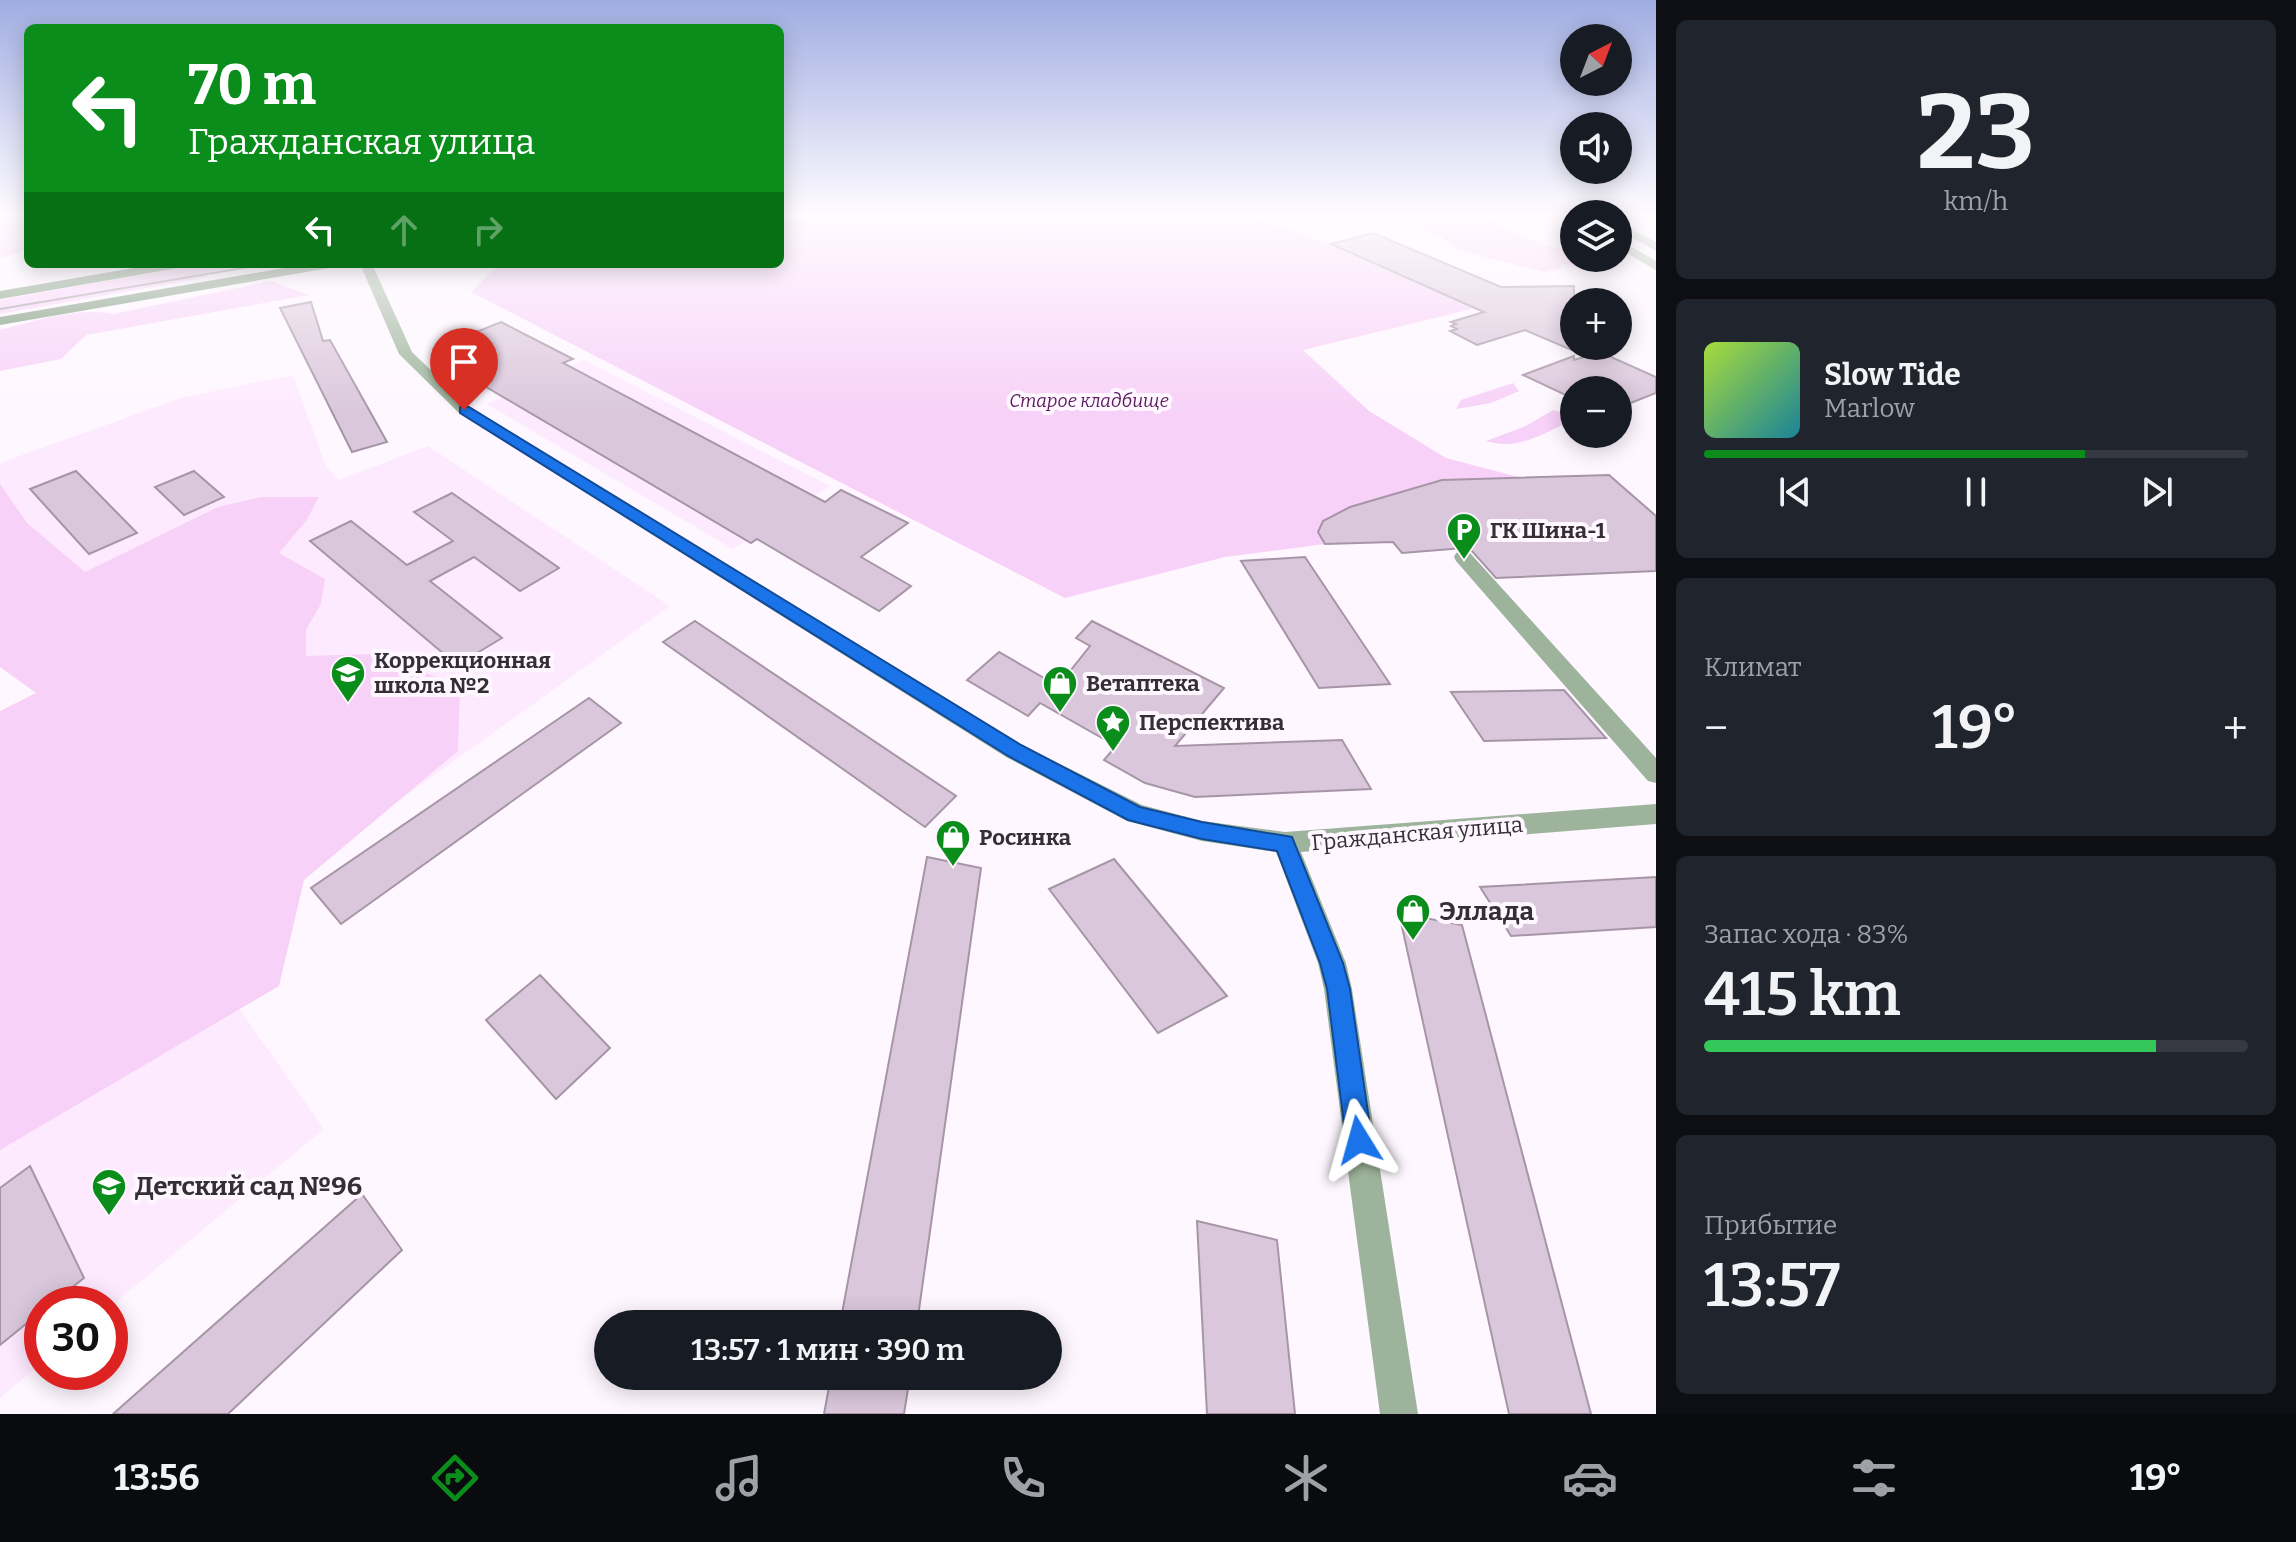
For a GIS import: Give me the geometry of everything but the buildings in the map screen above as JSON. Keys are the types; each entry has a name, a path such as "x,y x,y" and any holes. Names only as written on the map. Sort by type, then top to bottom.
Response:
{"main road":[{"path":"0,295 75,282"},
{"path":"0,321 225,282"}],"street":[{"name":"Гражданская улица","path":"374,282 406,354 464,410 1014,751 1136,814 1202,831 1285,843 1656,814"},
{"path":"1463,557 1656,774"},
{"path":"1285,843 1332,963 1338,989 1399,1414"}],"shaded area":[{"path":"584,360 830,486 733,549 487,404"},
{"name":"Коррекционная школа №2","path":"293,375 326,467 339,480 428,446 670,606 305,868 0,516 0,463 181,398"},
{"name":"Детский сад №96","path":"238,1007 324,1129 128,1292 128,1286 24,1286 24,1378 0,1398 0,1046"}],"green space":[{"path":"101,282 181,282 0,314 0,300"},
{"path":"266,282 309,295 86,335 61,359 0,371 0,330 70,314 113,314"},
{"name":"Старое кладбище","path":"481,282 1414,282 1461,303 1480,307 1303,350 1369,411 1446,458 1522,478 1323,521 1318,532 1325,544 1225,557 1065,598 471,292"},
{"path":"1513,383 1519,391 1491,403 1456,409 1461,400"},
{"path":"1553,410 1560,412 1560,426 1526,441 1507,444 1486,441 1526,426"},
{"path":"0,484 27,523 85,572 218,507 261,497 319,497 306,521 279,553 325,579 321,604 306,630 306,656 376,654 460,686 458,751 304,880 279,986 0,1150 0,711 36,693 0,667"}],"tram line":[{"path":"0,309 160,282"}],"place":[{"name":"ГК Шина-1","path":"1464,561"},
{"name":"Коррекционная школа №2","path":"348,704"},
{"name":"Ветаптека","path":"1060,714"},
{"name":"Перспектива","path":"1113,753"},
{"name":"Росинка","path":"953,868"},
{"name":"Эллада","path":"1413,942"},
{"name":"Детский сад №96","path":"109,1217"}],"route":[{"path":"464,410 1014,751 1136,814 1202,831 1285,843 1332,963 1359,1140"}]}
